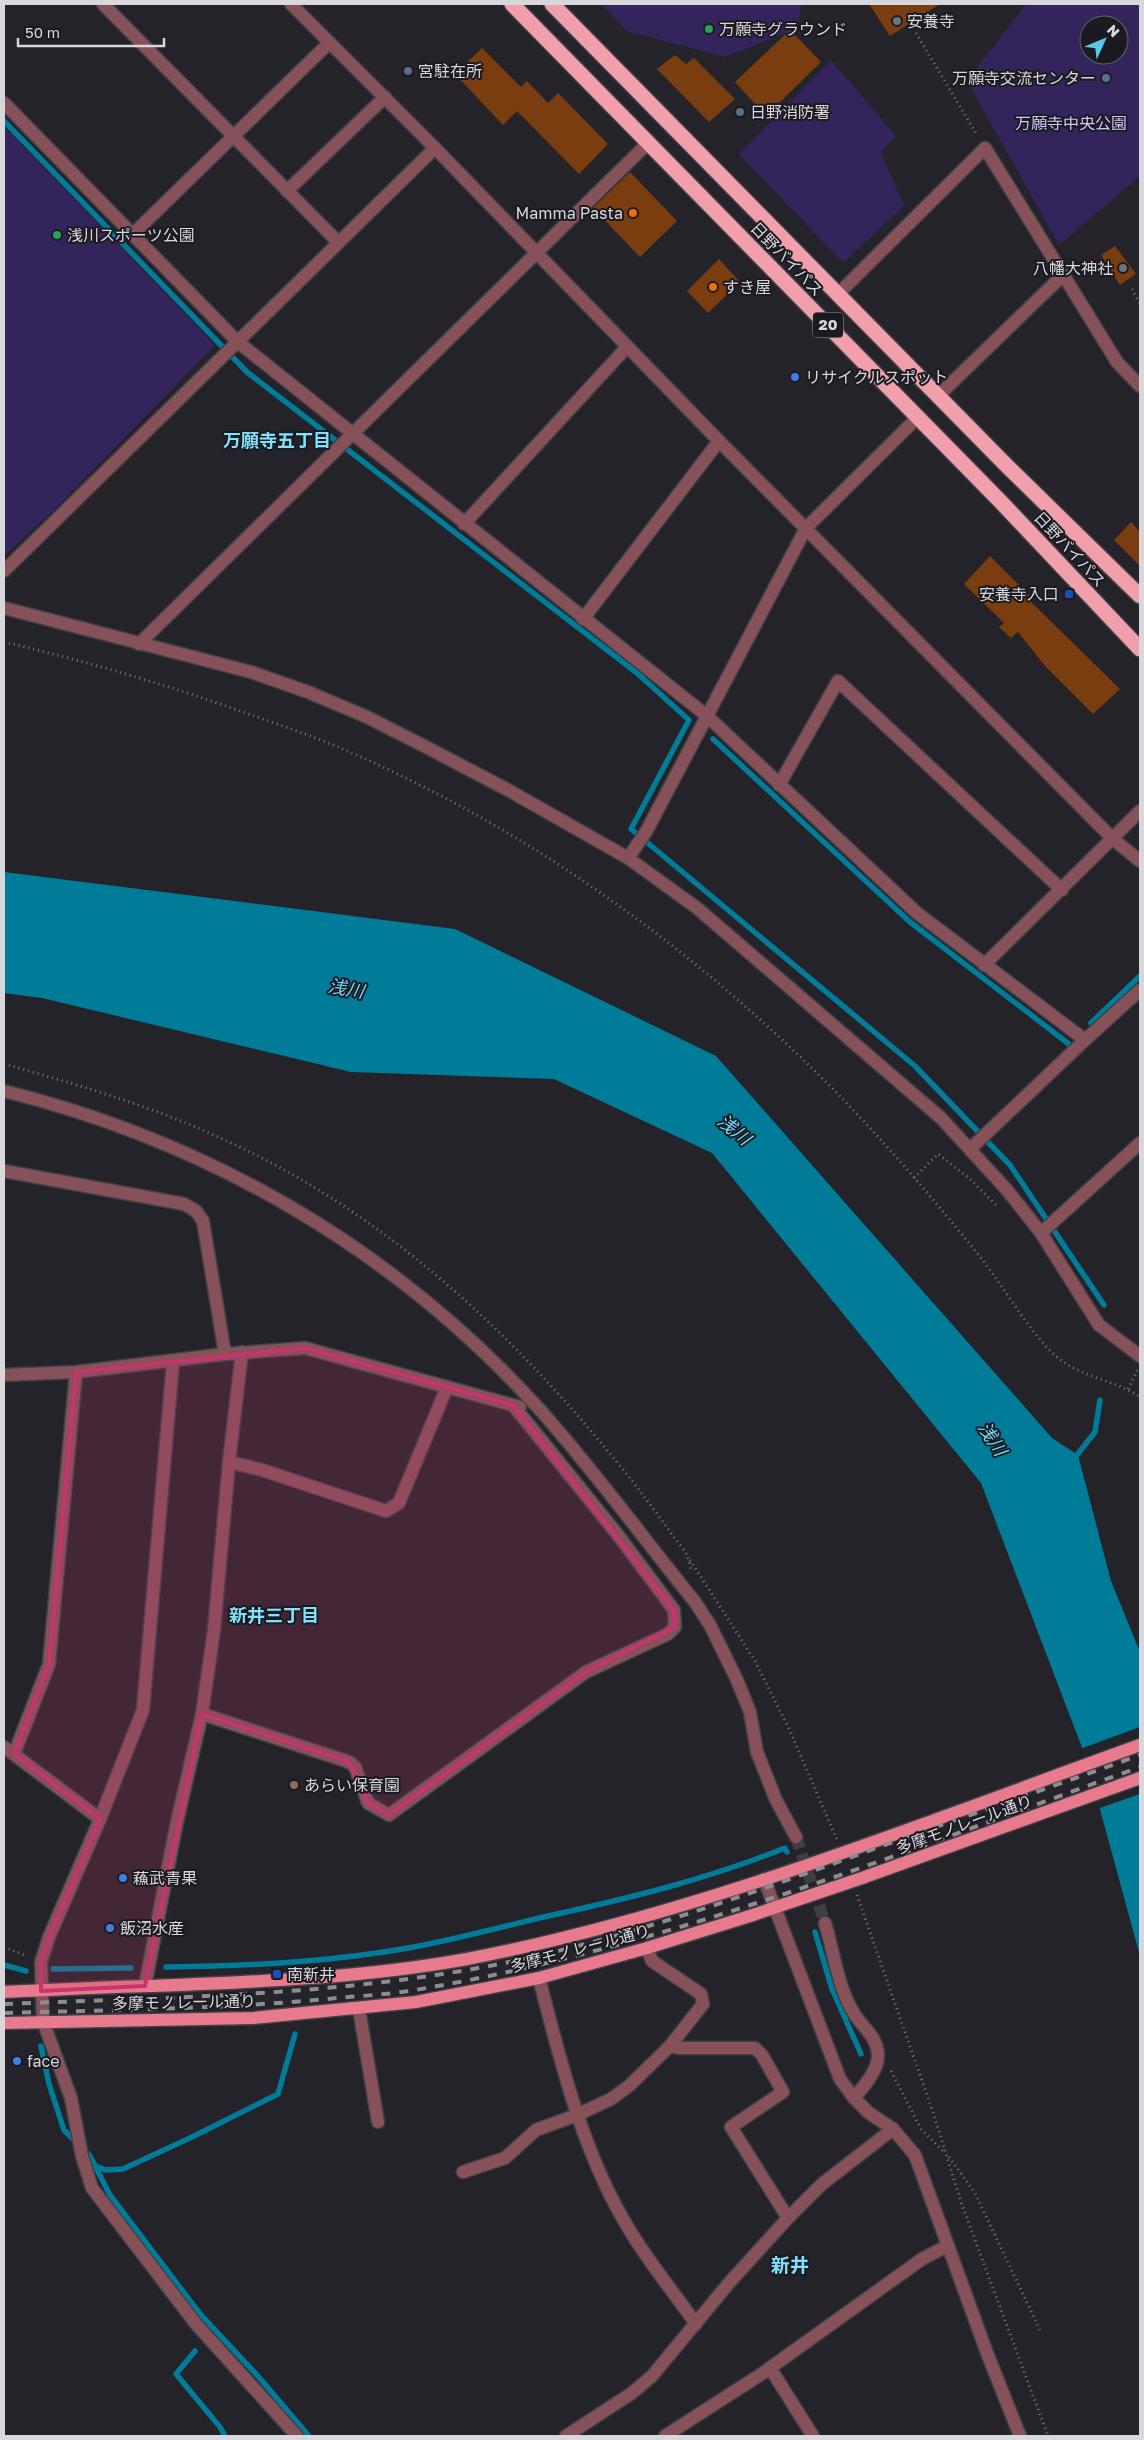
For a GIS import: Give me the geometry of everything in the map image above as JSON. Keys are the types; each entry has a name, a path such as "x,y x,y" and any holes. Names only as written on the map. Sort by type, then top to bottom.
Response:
{"highway":[{"name":"日野バイパス","path":"512,4 918,417 1140,649"},
{"name":"日野バイパス","path":"552,4 938,396 1140,596"}],"main road":[{"name":"多摩モノレール通り","path":"4,1992 256,1982 412,1968 530,1946 636,1918 764,1879 1140,1745"},
{"name":"多摩モノレール通り","path":"4,2022 253,2018 416,2002 539,1978 647,1948 862,1878 1140,1778"}],"street":[{"path":"103,4 338,242"},
{"path":"291,4 436,148 719,441 1113,838 1140,861"},
{"path":"133,234 329,43"},
{"path":"287,191 385,97"},
{"path":"4,103 238,342 707,716 917,913 1084,1040"},
{"path":"139,644 648,143"},
{"path":"4,571 436,148"},
{"path":"838,294 985,148 1117,362 1140,386"},
{"path":"938,396 1062,275"},
{"path":"464,524 627,347"},
{"path":"632,853 646,832 806,528 918,417"},
{"path":"583,619 719,441"},
{"path":"4,608 272,678 367,717 632,853 799,993 973,1146 1043,1231 1099,1325 1140,1357"},
{"path":"779,785 838,681 1062,890"},
{"path":"984,965 1140,812"},
{"path":"973,1146 1084,1040 1140,990"},
{"path":"4,1091 102,1120 201,1159 321,1224 432,1304 542,1412 695,1602 710,1624 737,1680 750,1712 757,1752 776,1800 796,1837"},
{"path":"1043,1231 1060,1218 1140,1143"},
{"path":"4,1171 184,1204 196,1211 203,1221 225,1354"},
{"path":"4,1375 76,1372 172,1362 242,1352 305,1348 542,1412"},
{"path":"145,1986 177,1822 202,1714 214,1630 229,1462 242,1352"},
{"path":"172,1362 143,1710 100,1819 49,1937 42,1962 43,2021 71,2098 82,2156 92,2188 196,2324 297,2436"},
{"path":"76,1372 49,1664 9,1751 100,1819"},
{"path":"229,1462 262,1470 386,1511 398,1503 447,1387"},
{"path":"202,1714 349,1762 355,1767 368,1803 389,1815 586,1672 668,1634 675,1627 674,1610 618,1535 512,1405"},
{"path":"764,1879 840,2079 869,2114 893,2129 906,2144 919,2165 947,2246 1020,2436"},
{"path":"825,1923 844,1992 855,2015 876,2041 878,2056 867,2082 854,2098"},
{"path":"463,2172 505,2158 536,2130 577,2115 611,2099 629,2086 670,2046 703,2004 701,1994 652,1961 647,1948"},
{"path":"539,1978 577,2115 598,2167 631,2234 696,2324"},
{"path":"359,2009 378,2122"},
{"path":"670,2046 678,2048 755,2048 762,2055 783,2092 731,2127 788,2218"},
{"path":"566,2436 632,2393 652,2376 788,2218 822,2184 893,2129"},
{"path":"665,2436 770,2368 922,2259 947,2246"},
{"path":"770,2368 813,2436"}],"path":[{"path":"916,33 985,148"},
{"path":"1132,289 1140,304"},
{"path":"4,642 128,675 310,736 380,766 500,829 595,889 718,982 819,1075 914,1178 978,1255 1053,1353 1080,1372 1128,1389 1140,1397"},
{"path":"914,1178 938,1154 970,1179 1004,1213"},
{"path":"1128,1389 1140,1357"},
{"path":"688,1558 755,1661 790,1731 837,1841"},
{"path":"856,1891 947,2154 971,2230 1048,2436"},
{"path":"4,1947 42,1962"},
{"path":"878,2056 888,2066 921,2129 947,2154 976,2193 1040,2330"}],"highlighted area":[{"path":"305,1348 513,1405 674,1610 675,1627 586,1672 389,1815 368,1803 349,1762 202,1714 145,1986 41,1991 41,1962 49,1937 100,1819 14,1754 49,1664 76,1372"}],"green space":[{"name":"万願寺グラウンド","path":"601,4 808,4 801,6 798,28 725,57 626,31"},
{"name":"万願寺中央公園","path":"1026,4 1140,4 1140,176 1059,245 967,81"},
{"path":"831,60 896,136 881,152 904,206 843,263 739,154"},
{"name":"浅川スポーツ公園","path":"4,126 215,345 53,511 4,556"}],"water":[{"name":"浅川","path":"4,872 455,929 716,1056 1052,1438 1078,1455 1111,1581 1140,1652 1140,1956 1086,1758 981,1483 712,1153 554,1079 351,1072 42,998 4,993"}],"pier":[{"path":"1140,1727 1140,1794 1097,1809 1080,1749"}],"building":[{"name":"安養寺","path":"869,4 940,4 890,36"},
{"path":"790,30 821,62 766,116 735,82"},
{"path":"482,48 521,87 527,81 548,103 558,93 608,144 579,174 517,111 503,125 455,74"},
{"path":"675,55 686,64 694,58 735,99 709,122 657,69"},
{"name":"Mamma Pasta","path":"630,172 677,221 640,257 593,208"},
{"name":"八幡大神社","path":"1115,246 1136,274 1120,285 1101,255"},
{"name":"すき屋","path":"719,259 740,282 708,313 687,291"},
{"path":"1131,522 1140,532 1140,566 1114,540"},
{"path":"990,556 1030,596 1027,598 1120,689 1093,714 1045,666 1018,632 1011,638 999,627 1004,623 964,584"}],"waterway":[{"path":"4,121 247,372 637,673 689,720 631,829 915,1066 1010,1165 1104,1305"},
{"path":"713,739 910,922 1069,1044"},
{"path":"1091,1023 1140,976"},
{"path":"1073,1460 1095,1432 1100,1400"},
{"path":"166,1967 228,1966 321,1960 414,1947 601,1904 725,1870 785,1848 787,1852"},
{"path":"815,1932 832,1989 861,2054"},
{"path":"4,1965 26,1971"},
{"path":"53,1969 131,1968"},
{"path":"95,2166 106,2170 123,2169 278,2094 295,2034"},
{"path":"41,2046 49,2084 64,2130 76,2142"},
{"path":"82,2148 90,2156 110,2195 200,2314 257,2375 309,2436"},
{"path":"195,2351 176,2374 220,2427 225,2436"}],"tunnel":[{"path":"796,1837 825,1923"}],"railway":[{"path":"4,2004 263,1993 327,1988 455,1972 519,1960 605,1939 732,1899 1140,1755"},
{"path":"4,2013 166,2009 287,2002 404,1992 508,1972 601,1949 782,1895 1140,1767"}],"place":[{"name":"安養寺","path":"897,21"},
{"name":"万願寺グラウンド","path":"709,29"},
{"name":"宮駐在所","path":"408,71"},
{"name":"万願寺交流センター","path":"1106,78"},
{"name":"日野消防署","path":"740,112"},
{"name":"Mamma Pasta","path":"633,213"},
{"name":"浅川スポーツ公園","path":"57,235"},
{"name":"八幡大神社","path":"1123,268"},
{"name":"すき屋","path":"713,287"},
{"name":"リサイクルスポット","path":"795,377"},
{"name":"安養寺入口","path":"1069,594"},
{"name":"あらい保育園","path":"294,1785"},
{"name":"蘓武青果","path":"123,1878"},
{"name":"飯沼水産","path":"110,1928"},
{"name":"南新井","path":"277,1974"},
{"name":"face","path":"17,2061"}],"district":[{"name":"万願寺五丁目","path":"277,441"},
{"name":"新井三丁目","path":"274,1616"},
{"name":"新井","path":"790,2265"}]}
